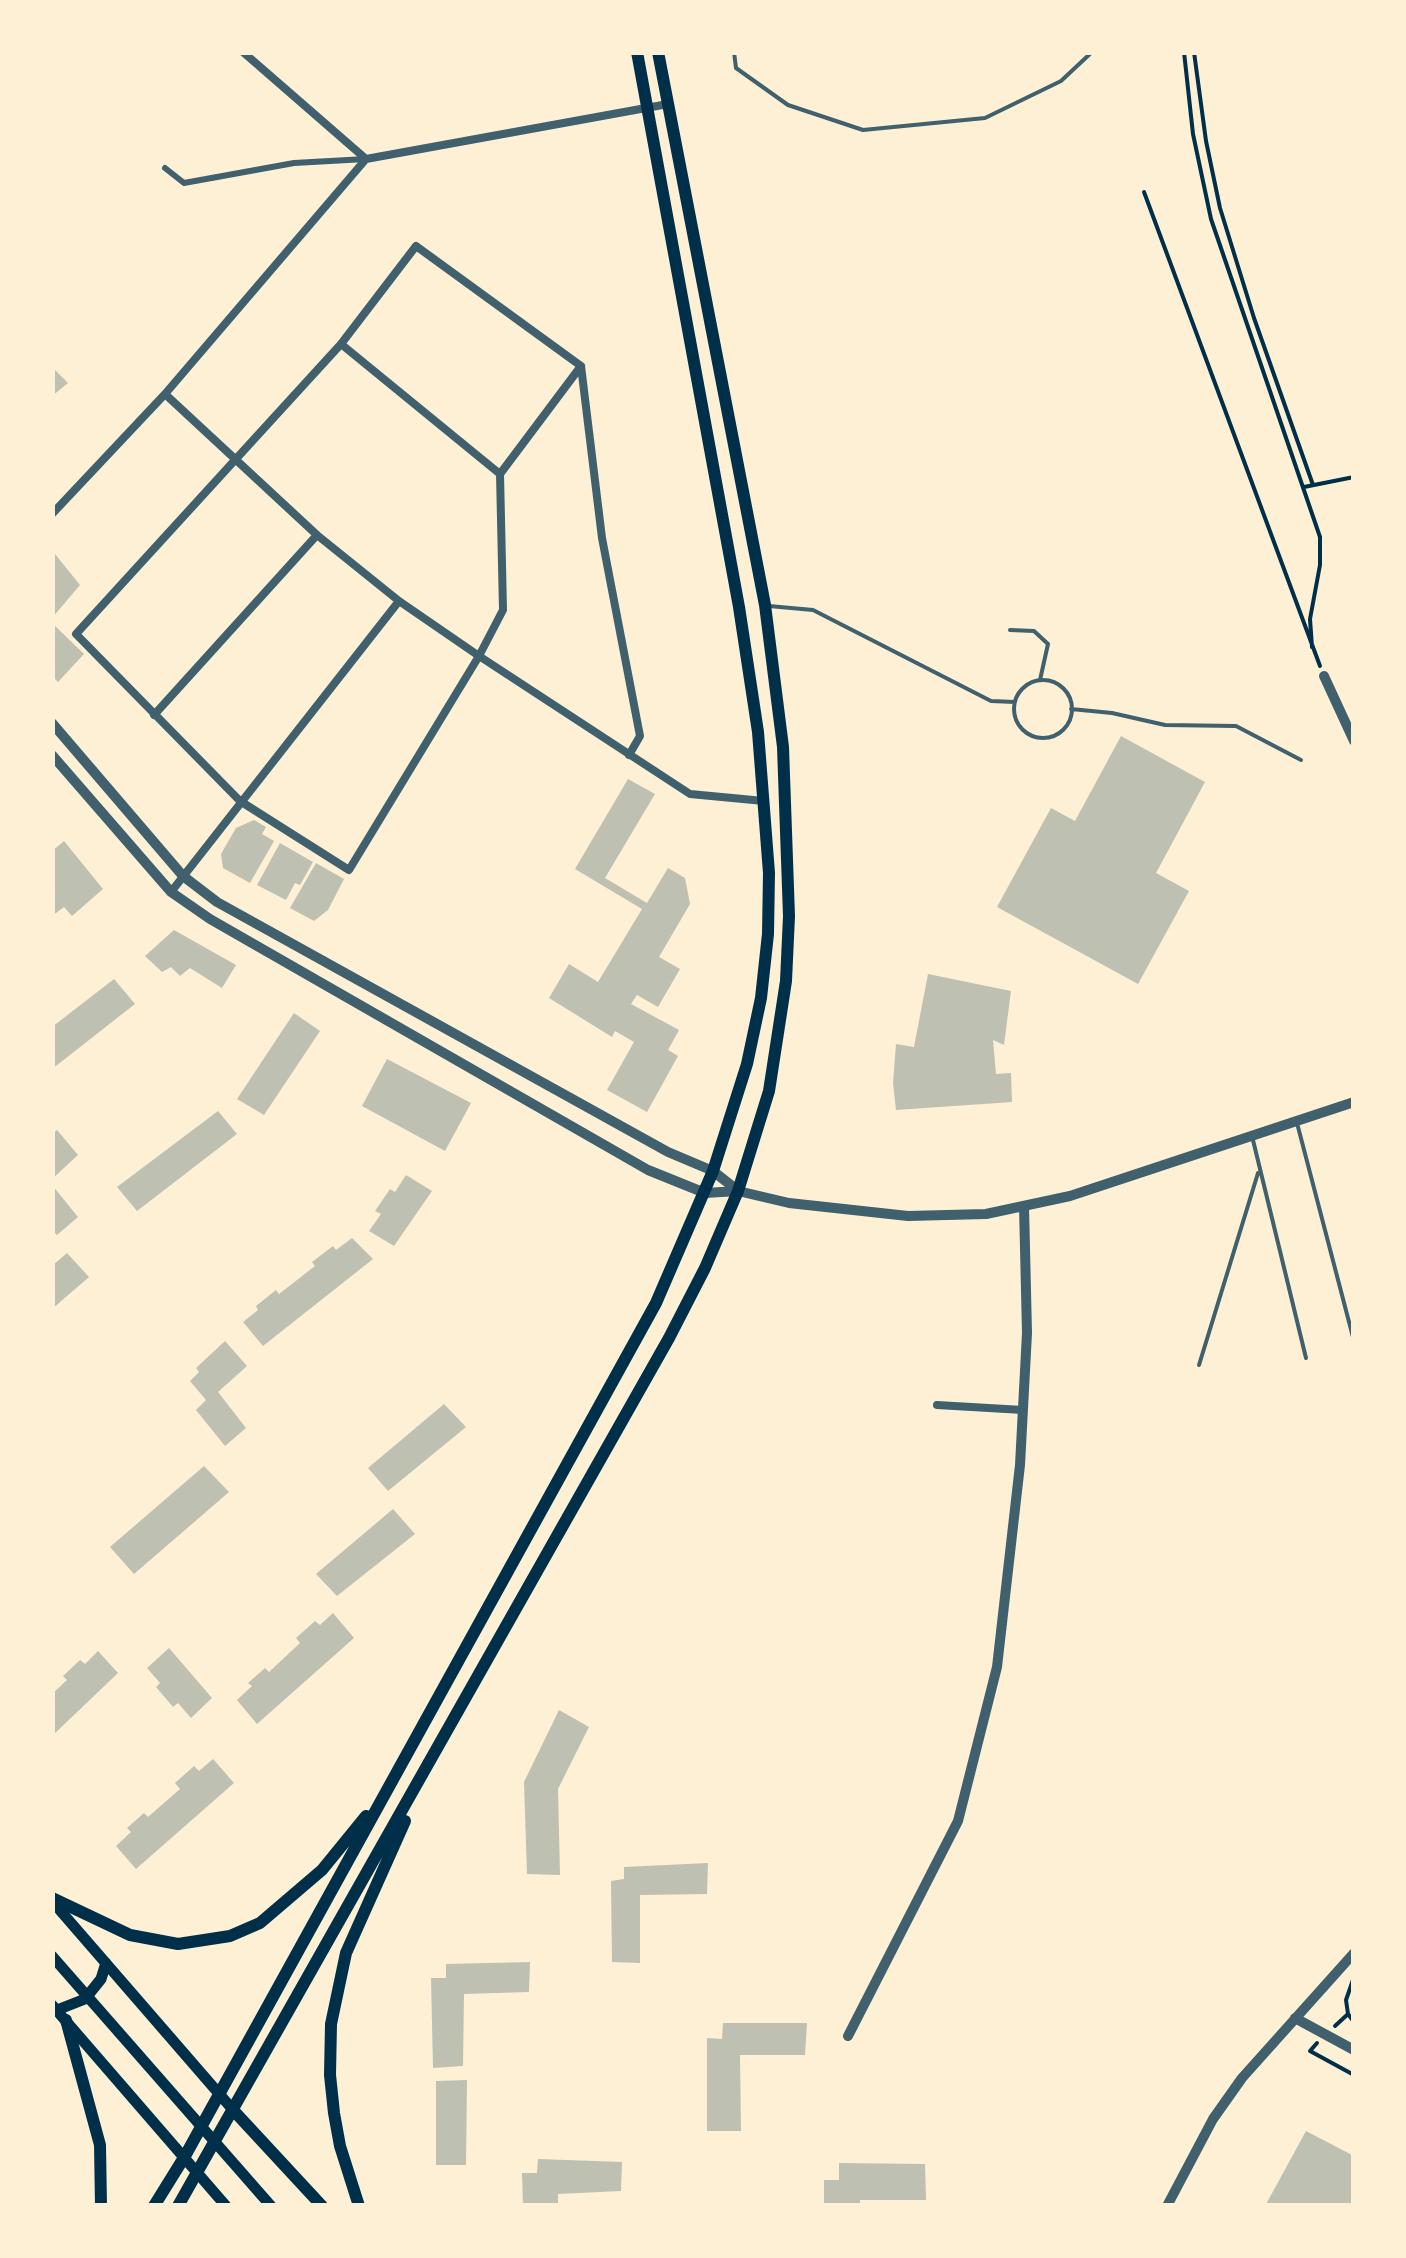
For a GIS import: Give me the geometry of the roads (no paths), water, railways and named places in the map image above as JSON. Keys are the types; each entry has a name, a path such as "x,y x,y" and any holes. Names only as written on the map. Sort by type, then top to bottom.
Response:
{"main road":[{"path":"154,2206 656,1304 705,1193 747,1064 768,934 769,873 751,680 638,52"},
{"path":"178,2206 669,1338 738,1191 766,1103 778,1044 789,916 783,747 765,605 658,52"},
{"path":"359,2206 340,2146 332,2094 330,2052 336,1990 368,1900 451,1723"},
{"path":"52,1899 130,1935 178,1944 230,1936 260,1923 322,1870 389,1786"},
{"path":"52,1899 217,2093 322,2206"},
{"path":"52,1956 271,2206"},
{"path":"58,2011 85,1999 101,1978 106,1963"},
{"path":"58,2011 226,2206"},
{"path":"58,2011 100,2145 101,2206"}],"street":[{"path":"243,52 366,159"},
{"path":"166,168 184,183 294,162 366,159 668,104"},
{"path":"52,514 165,394 366,159"},
{"path":"580,366 500,474 503,610 349,870 240,801 76,634 342,344 416,246 580,366 602,538 640,736 629,754"},
{"path":"342,344 500,474"},
{"path":"165,394 317,535 399,600 479,656 690,794 764,801"},
{"path":"154,715 317,535"},
{"path":"170,892 399,600"},
{"path":"1324,676 1354,741"},
{"path":"52,723 183,876 217,902 668,1152 713,1171 738,1191"},
{"path":"52,755 170,892 210,920 648,1170 705,1193 738,1191 788,1204 908,1216 986,1214 1070,1196 1354,1102"},
{"path":"848,2036 958,1821 996,1667 1020,1465 1027,1333 1024,1206"},
{"path":"937,1404 1023,1410"},
{"path":"1167,2206 1213,2119 1242,2078 1354,1953"},
{"path":"1295,2018 1354,2050"}],"lane":[{"path":"734,52 736,68 788,105 862,130 985,118 1060,81 1092,52"},
{"path":"739,607 765,605 814,610 991,701 1015,702"},
{"path":"1010,630 1034,631 1048,644 1040,680"},
{"path":"1040,680 1054,682 1068,696 1068,724 1054,736 1036,737 1016,720 1015,702 1026,686 1040,680"},
{"path":"1071,709 1165,725 1236,726 1301,760"},
{"path":"1297,1121 1354,1342"},
{"path":"1252,1136 1306,1358"},
{"path":"1199,1365 1260,1168"}]}
